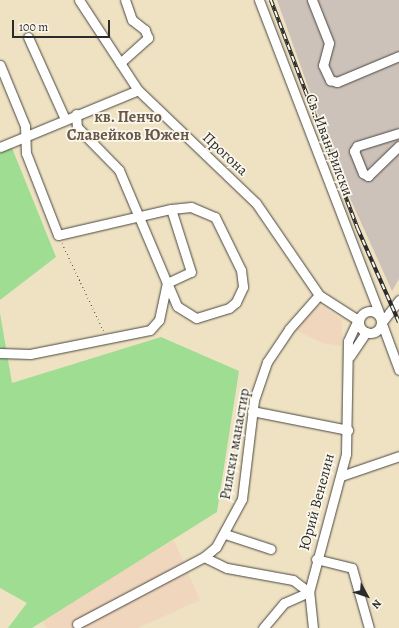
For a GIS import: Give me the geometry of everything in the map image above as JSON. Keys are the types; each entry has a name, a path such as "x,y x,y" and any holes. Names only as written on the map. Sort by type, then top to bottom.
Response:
{"street":[{"name":"Прогона","path":"79,0 138,90 256,203 319,295 358,321 359,329 366,332"},
{"path":"120,63 148,38 145,30 132,20 125,0"},
{"name":"Св. Иван Рилски","path":"259,0 399,370"},
{"path":"312,0 329,43 323,65 330,80 336,82 399,56"},
{"path":"28,37 65,119"},
{"path":"0,65 25,126 24,137 26,153 55,233 62,236 138,217 171,209 200,207 215,217 241,270 243,287 236,302 229,308 196,318 177,306 138,217 119,170 77,127 76,114"},
{"path":"0,146 138,90"},
{"path":"399,133 357,146 354,152 363,173 368,176 399,146"},
{"path":"167,283 189,275 192,269 171,209"},
{"path":"0,353 30,354 141,333 155,325 167,283"},
{"name":"Рилски манастир","path":"77,624 204,557 225,534 246,483 252,412 265,370 276,347 319,295"},
{"path":"349,359 366,332 399,300"},
{"path":"358,321 380,318"},
{"name":"Юрий Венелин","path":"313,628 309,592 316,559 341,476 348,430 349,337 358,321"},
{"path":"252,412 348,430"},
{"path":"341,476 399,456"},
{"path":"225,534 271,548"},
{"path":"204,557 227,568 292,580 309,592"},
{"path":"316,559 352,568 369,628"},
{"path":"263,628 284,603 309,592"}],"path":[{"path":"62,236 107,340"}],"shaded area":[{"path":"277,0 399,0 399,279 392,291 340,176"},
{"path":"312,305 323,307 342,320 342,346 322,343 293,329"},
{"path":"174,540 200,600 138,628 47,628 41,620"}],"green space":[{"path":"10,143 56,257 0,300 0,147"},
{"path":"0,313 12,383 161,337 239,371 217,512 32,628 8,628 27,603 0,588"}],"railway":[{"path":"271,0 358,229 399,322"}],"district":[{"name":"кв. Пенчо Славейков Южен","path":"128,126"}]}
